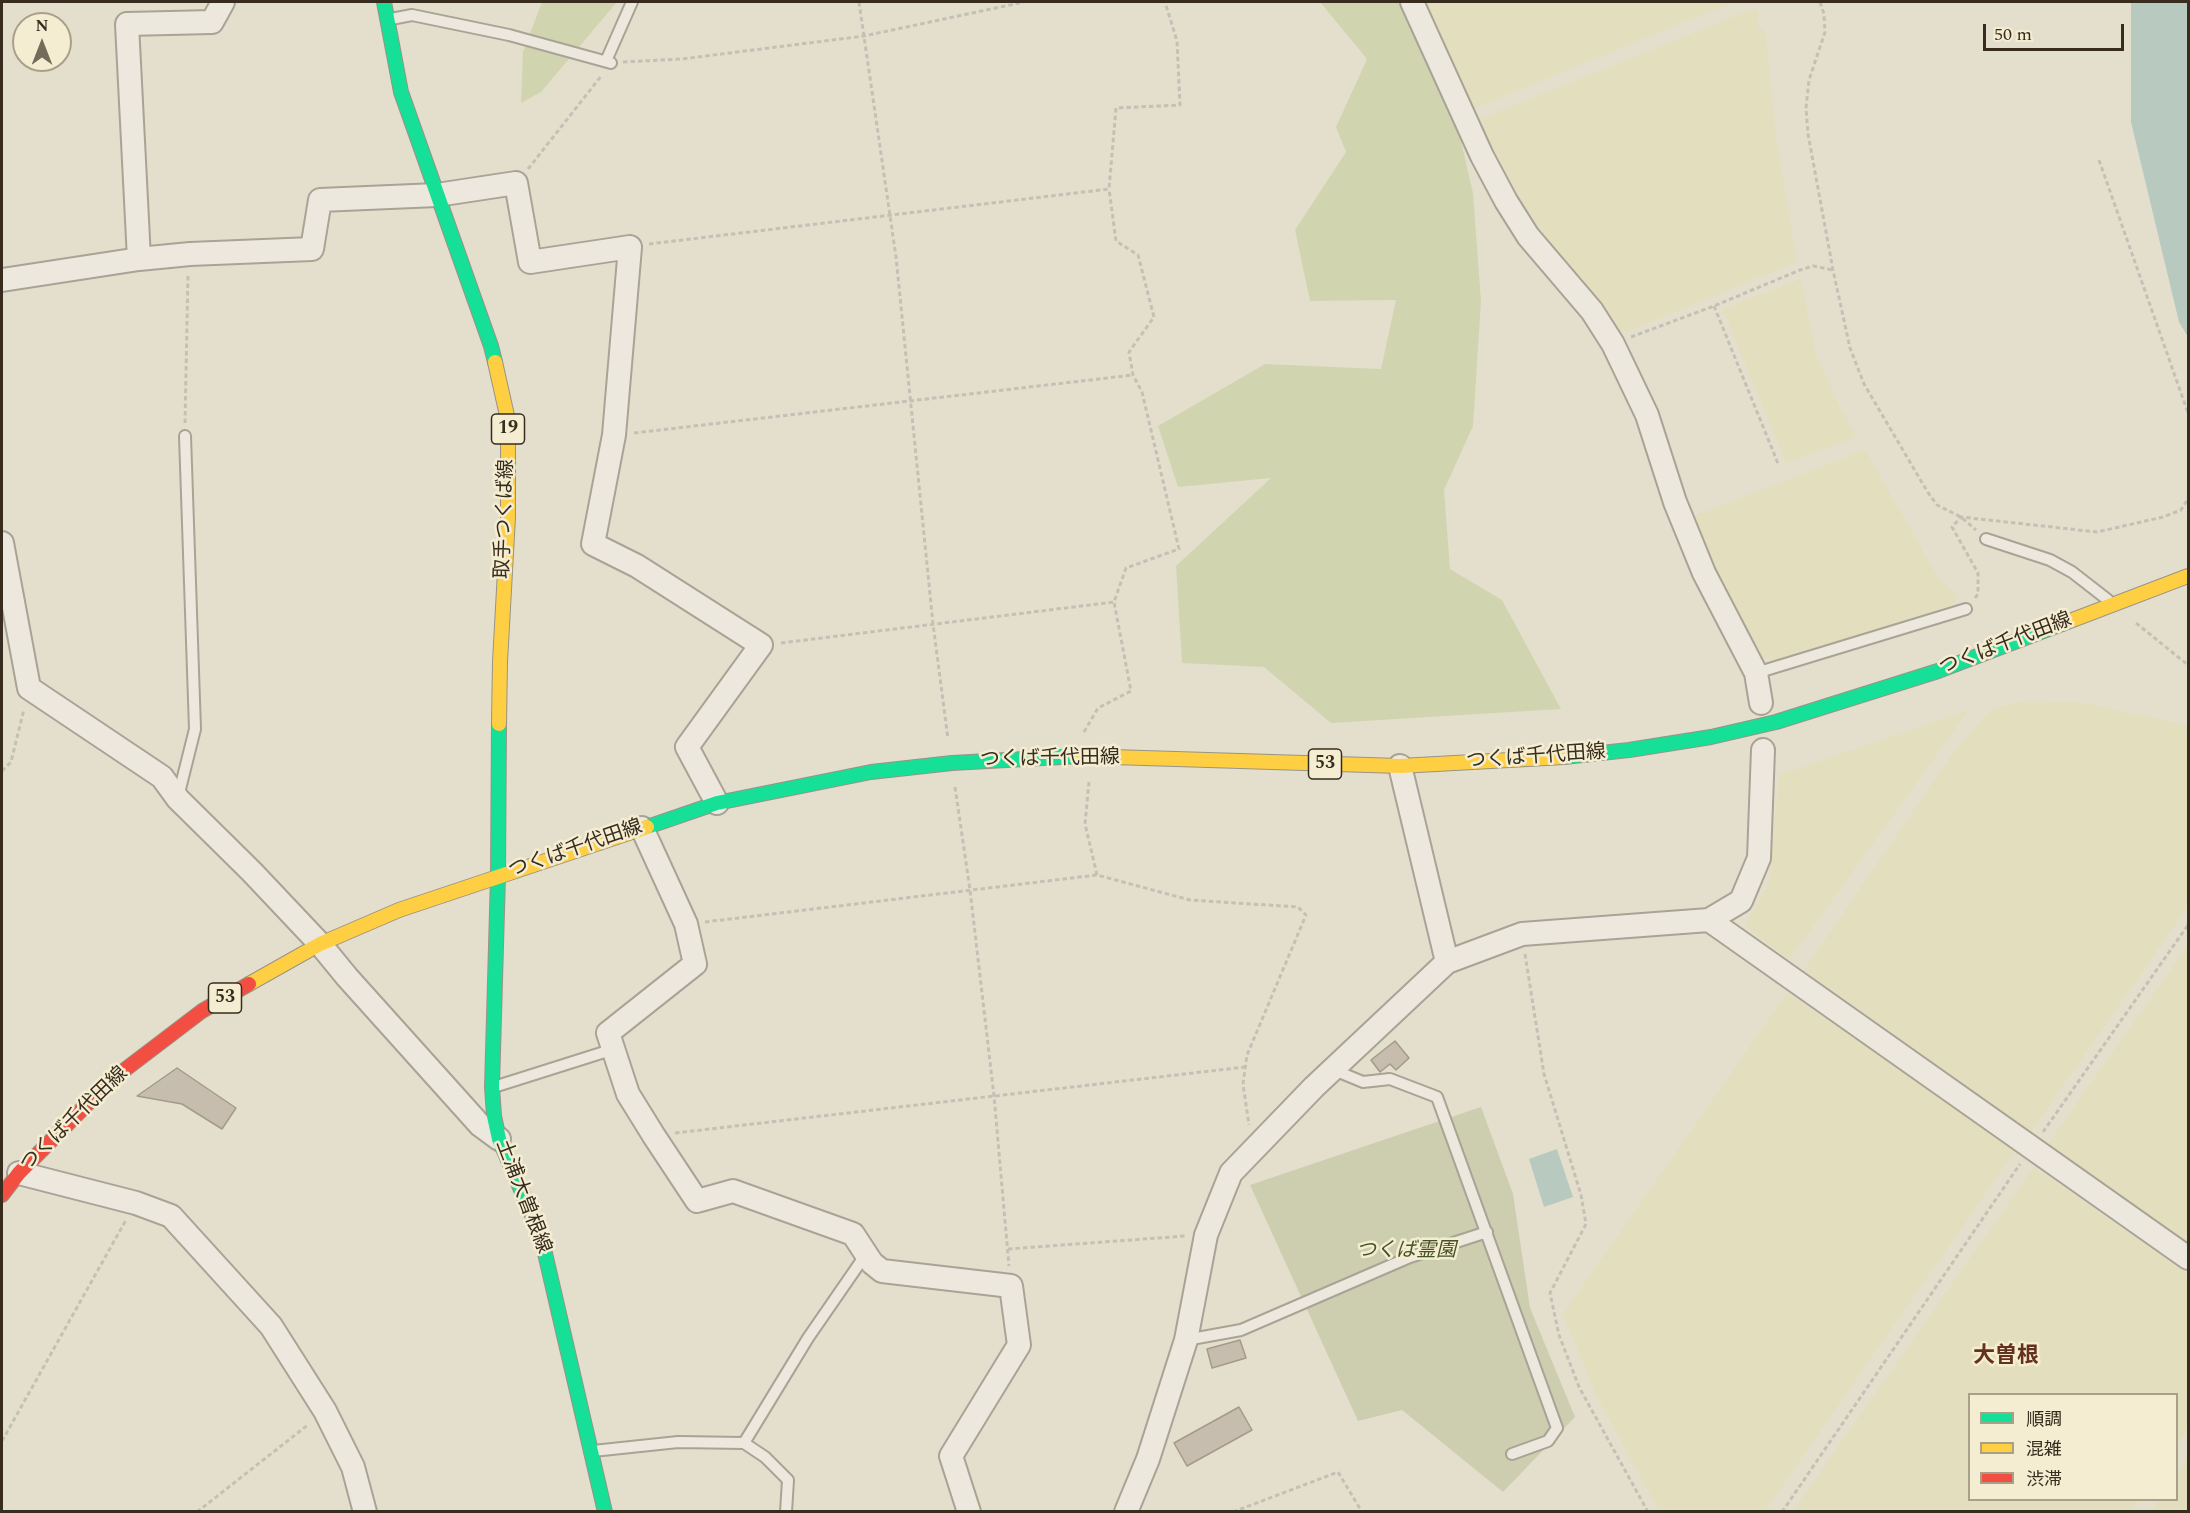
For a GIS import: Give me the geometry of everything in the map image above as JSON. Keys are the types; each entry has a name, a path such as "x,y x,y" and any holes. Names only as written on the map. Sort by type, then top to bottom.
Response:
{"main road":[{"name":"取手つくば線","path":"384,2 401,92 491,346 508,420 508,517 500,662 498,876"},
{"name":"つくば千代田線","path":"2,1195 19,1173 110,1081 202,1011 320,944 399,910 717,803 870,772 952,763 1084,756 1400,766 1555,758 1629,750 1712,737 1776,722 1905,682 2188,576"},
{"name":"土浦大曽根線","path":"498,876 492,1087 494,1116 499,1139 541,1236 602,1511"}],"street":[{"path":"140,259 127,24 212,22 223,2"},
{"path":"1412,2 1482,156 1506,201 1528,236 1592,311 1613,344 1647,415 1675,502 1704,573 1756,673 1761,703"},
{"path":"2,280 140,259 190,254 312,249 320,200 437,195 516,183 530,262 630,247 614,435 593,544 637,566 761,645 687,747 717,803"},
{"path":"2,543 29,688 162,777 178,799 320,944 480,1125 499,1139"},
{"path":"1126,1512 1148,1460 1186,1340 1206,1235 1231,1173 1314,1088 1447,962 1522,934 1709,920 1741,901 1759,858 1763,750"},
{"path":"1400,766 1447,962"},
{"path":"642,828 686,924 695,964 608,1033 628,1094 697,1201 733,1191 853,1234 866,1254 882,1271 1011,1286 1019,1346 951,1456 969,1512"},
{"path":"1709,920 2188,1258"},
{"path":"19,1173 136,1203 171,1216 271,1326 326,1412 354,1467 366,1512"}],"lane":[{"path":"388,20 412,15 509,35 609,62 632,2"},
{"path":"178,799 195,729 185,436"},
{"path":"1986,539 2050,560 2072,572 2114,604"},
{"path":"1756,673 1966,609"},
{"path":"492,1087 614,1049"},
{"path":"1334,1070 1362,1082 1390,1079 1437,1096 1557,1428 1548,1441 1512,1454"},
{"path":"1186,1340 1241,1330 1410,1257 1487,1232"},
{"path":"744,1443 808,1338 866,1254"},
{"path":"590,1452 678,1442 744,1443 765,1457 788,1480 786,1512"}],"path":[{"path":"859,2 896,258 933,624 970,890 994,1096 1011,1286"},
{"path":"516,183 609,62 682,59 864,36 1024,2"},
{"path":"1097,875 1085,824 1090,771 1084,756 1084,729 1098,708 1131,691 1114,602 1126,568 1179,549 1142,392 1133,375 1129,352 1154,317 1138,255 1116,241 1109,189 1116,108 1180,105 1177,41 1165,2"},
{"path":"1820,2 1824,14 1825,32 1812,66 1806,108 1808,134 1833,270 1851,348 1864,384 1937,506 1961,517 1986,539"},
{"path":"2099,160 2188,413"},
{"path":"630,247 1109,189"},
{"path":"185,436 190,254"},
{"path":"1613,344 1813,266 1833,270"},
{"path":"1714,306 1779,466"},
{"path":"614,435 1133,375"},
{"path":"1961,517 2097,532 2163,517 2181,510 2188,499"},
{"path":"1961,517 1952,527 1978,573 1978,594 1966,609"},
{"path":"761,645 1114,602"},
{"path":"2114,604 2188,665"},
{"path":"2,771 10,762 29,688"},
{"path":"686,924 1097,875 1190,900 1298,907 1306,915 1247,1055 1243,1084 1254,1151"},
{"path":"1782,1512 2031,1148 2188,924"},
{"path":"1522,934 1544,1074 1581,1195 1586,1224 1550,1293 1559,1335 1579,1387 1648,1512"},
{"path":"654,1136 1245,1067"},
{"path":"2,1441 136,1203"},
{"path":"1008,1249 1206,1235"},
{"path":"197,1512 326,1412"},
{"path":"1233,1512 1338,1472 1362,1512"}],"shaded area":[{"path":"1424,2 1734,2 1472,109"},
{"path":"2131,2 2188,2 2188,337 2179,322 2131,122"},
{"path":"1752,9 1758,11 1757,23 1766,35 1776,136 1797,262 1626,332 1616,329 1553,250 1500,165 1478,120"},
{"path":"1801,279 1816,355 1857,437 1786,463 1723,309"},
{"path":"1865,450 1939,579 1956,593 1954,604 1830,646 1775,661 1757,655 1713,568 1691,517"},
{"path":"2021,701 2078,702 2188,725 2188,906 2031,1132 1804,970 1953,753 1991,709"},
{"path":"1969,710 1789,960 1745,926 1769,883 1779,775"},
{"path":"2188,945 2188,1243 2048,1144"},
{"path":"1787,993 2017,1148 1765,1511 1659,1511 1596,1395 1563,1314"},
{"path":"1557,1149 1573,1197 1544,1207 1529,1159"},
{"path":"2034,1167 2188,1274 2188,1428 2178,1443 2178,1393 1968,1393 1968,1501 2137,1501 2130,1512 1793,1511"},
{"path":"2188,1458 2188,1511 2151,1511 2158,1501 2178,1501 2178,1473"}],"green space":[{"path":"542,2 617,2 541,92 521,103 523,52"},
{"path":"1320,2 1401,2 1457,124 1473,193 1481,301 1473,426 1444,490 1450,569 1502,600 1561,709 1331,723 1264,667 1182,663 1176,566 1271,478 1178,487 1158,426 1265,364 1381,369 1396,300 1310,301 1295,230 1346,152 1336,127 1367,59"},
{"name":"つくば霊園","path":"1481,1107 1513,1194 1530,1308 1575,1417 1503,1492 1402,1410 1358,1421 1250,1185"}],"building":[{"path":"1395,1041 1409,1058 1396,1070 1390,1064 1380,1072 1371,1060"},
{"path":"177,1068 236,1108 222,1129 182,1104 137,1096"},
{"path":"1240,1340 1246,1358 1212,1368 1207,1349"},
{"path":"1239,1407 1252,1430 1187,1466 1174,1443"}],"traffic: fast":[{"path":"384,2 401,92 495,362"},
{"path":"1564,757 1629,750 1711,737 1776,722 1938,671 2062,624"},
{"path":"498,876 499,724"},
{"path":"647,827 717,803 871,772 952,763 1080,756"},
{"path":"498,876 492,1087 494,1116 499,1139 541,1236 605,1512"}],"traffic: slow":[{"path":"495,362 508,420 508,517 499,724"},
{"path":"2062,624 2188,576"},
{"path":"1080,756 1400,766 1564,757"},
{"path":"249,984 320,944 399,910 647,827"}],"traffic: jam":[{"path":"2,1195 19,1173 110,1081 202,1011 249,984"}],"district":[{"name":"大曽根","path":"2006,1358"}]}
